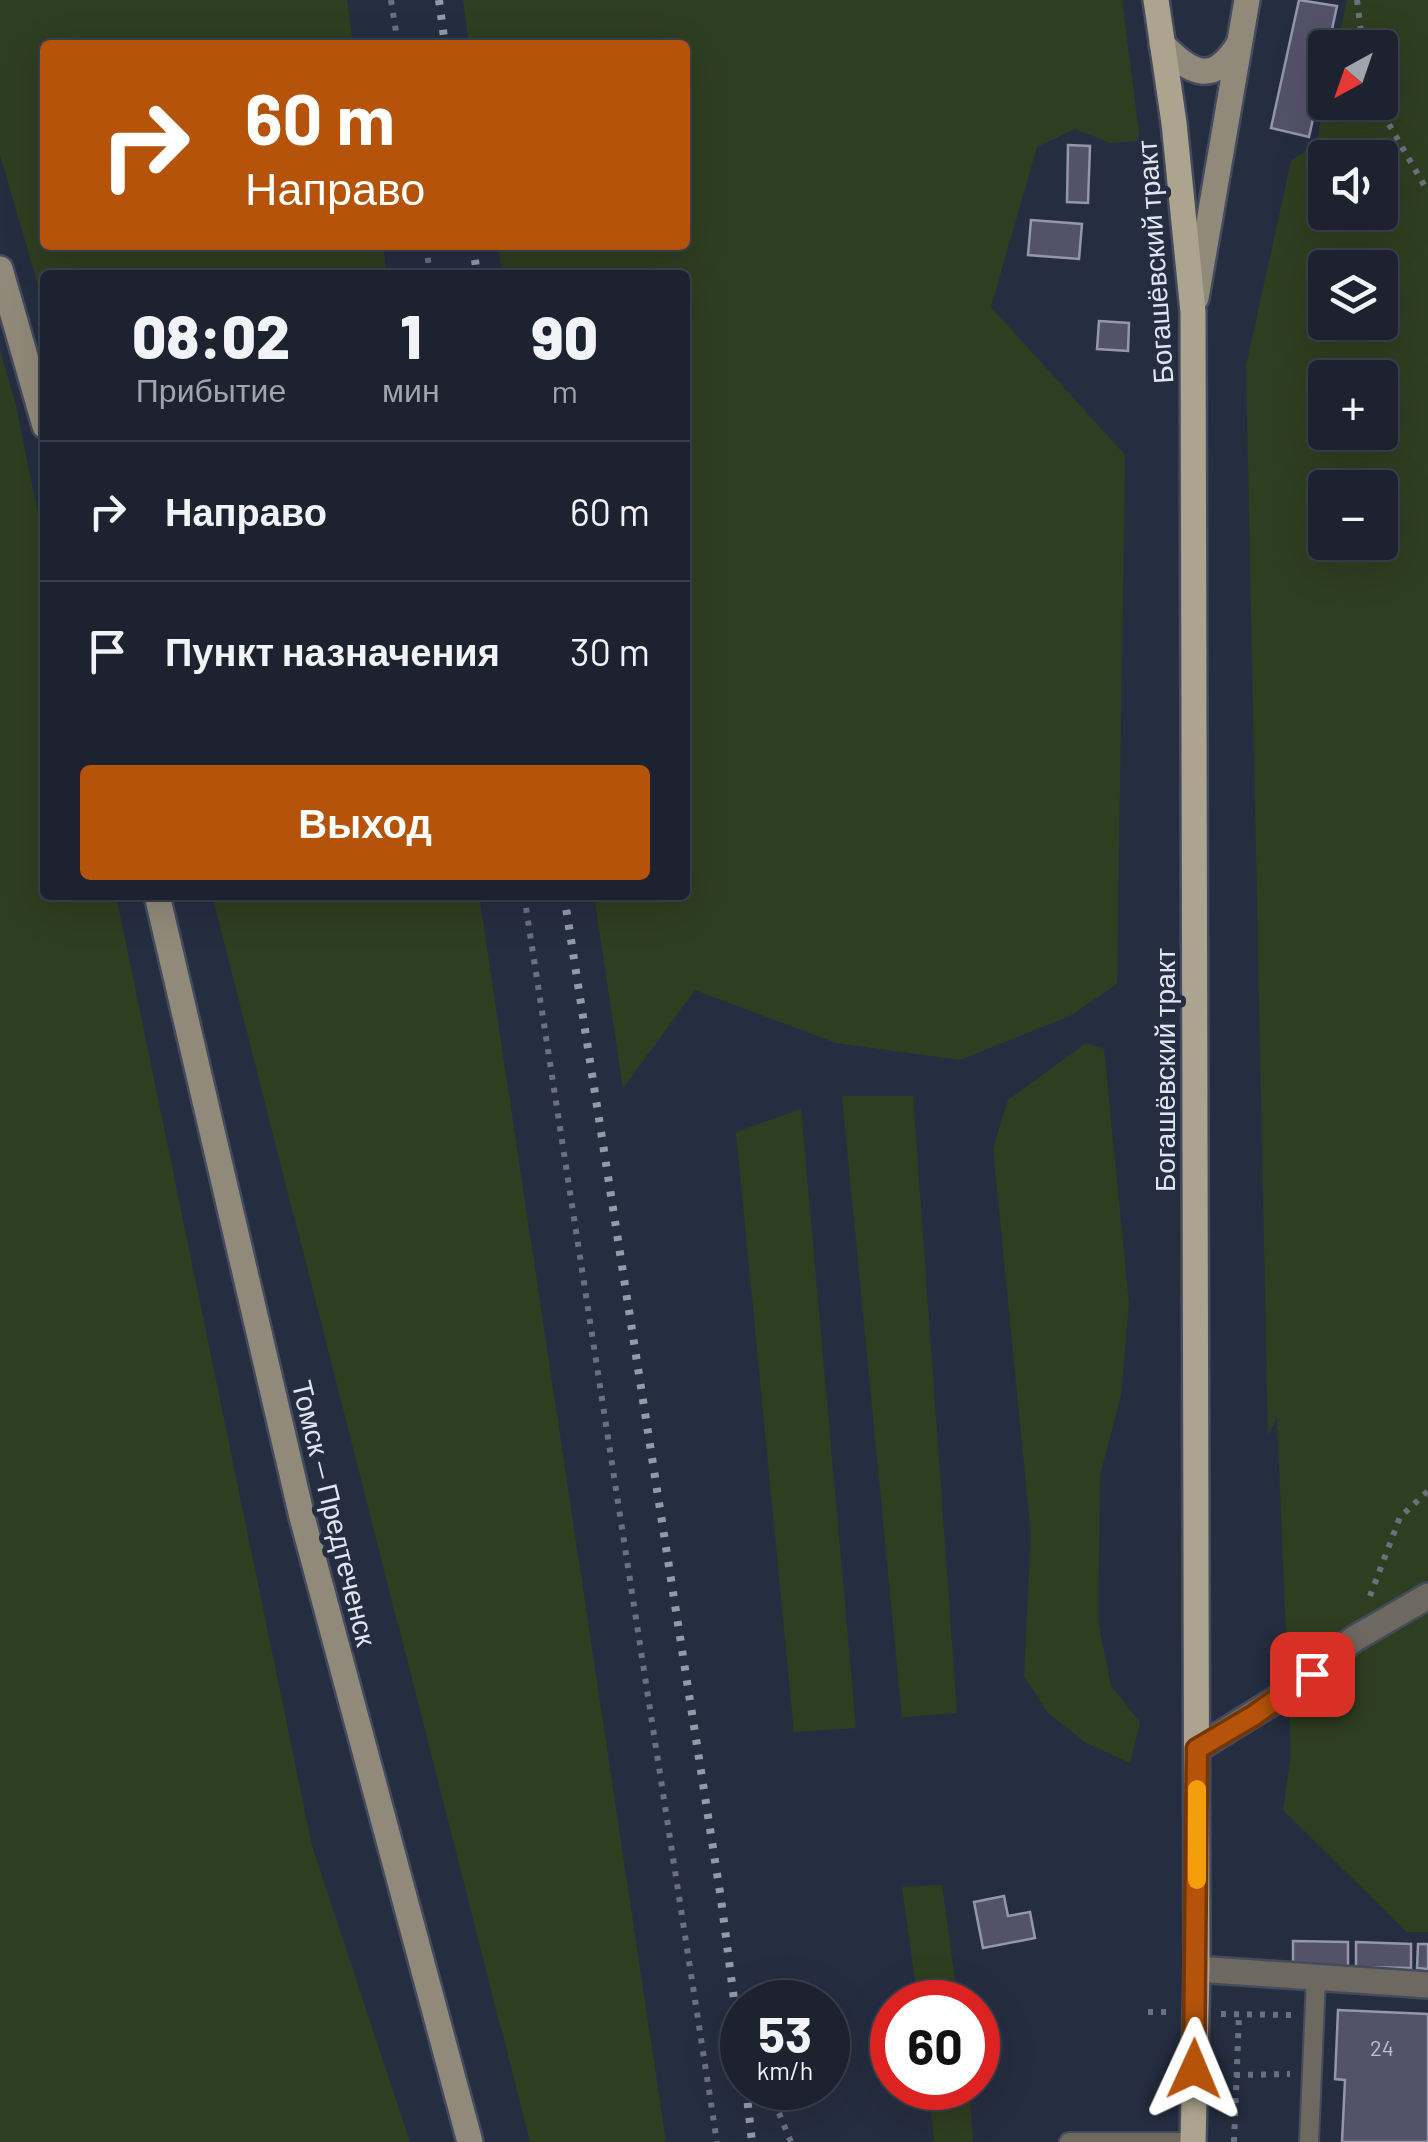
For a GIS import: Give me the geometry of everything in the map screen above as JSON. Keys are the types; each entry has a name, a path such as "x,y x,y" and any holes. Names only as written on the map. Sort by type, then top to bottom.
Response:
{"main road":[{"name":"Богашёвский тракт","path":"1156,0 1174,123 1193,312 1197,1749 1193,2142"},
{"path":"1193,312 1247,0"},
{"path":"1162,44 1183,66 1198,72 1211,72 1222,66 1240,44"},
{"path":"0,269 40,409"},
{"name":"Томск — Предтеченск","path":"158,900 302,1517 470,2142"}],"street":[{"path":"1197,1749 1290,1691 1354,1640 1428,1596"},
{"path":"1197,1969 1428,1985"}],"lane":[{"path":"1309,2142 1316,1978"},
{"path":"1069,2142 1193,2142"}],"path":[{"path":"391,0 397,40"},
{"path":"1357,0 1361,30"},
{"path":"1386,120 1428,192"},
{"path":"525,900 717,2142"},
{"path":"1354,1640 1400,1517 1428,1491"},
{"path":"1148,2012 1313,2014"},
{"path":"1234,2142 1239,2015"},
{"path":"777,2110 791,2142"}],"green space":[{"path":"0,0 347,0 352,40 40,40 40,250 384,250 386,270 40,270 40,292 0,155"},
{"path":"463,0 1122,0 1140,141 1110,143 1075,129 1037,147 991,307 1125,455 1117,984 1070,1016 960,1060 836,1043 695,990 623,1088 595,900 690,900 690,270 501,270 499,250 690,250 690,40 468,40"},
{"path":"1347,0 1428,0 1428,1932 1407,1932 1283,1810 1291,1754 1277,1417 1268,1435 1246,366 1291,161 1308,149 1308,230 1398,230 1398,140 1317,140 1321,120 1398,120 1398,30 1341,30"},
{"path":"0,350 16,406 40,524 40,900 117,900 312,1846 410,2142 0,2142"},
{"path":"213,900 480,900 666,2142 530,2142"},
{"path":"1086,1043 1104,1049 1129,1303 1121,1396 1100,1475 1098,1621 1111,1686 1140,1722 1130,1763 1086,1743 1047,1712 1024,1676 1031,1535 993,1148 1008,1100"},
{"path":"842,1096 913,1096 957,1713 902,1717"},
{"path":"801,1109 856,1728 794,1732 736,1132"},
{"path":"942,1885 955,1980 915,1980 902,1887"},
{"path":"931,2110 971,2110 973,2142 934,2142"}],"building":[{"path":"1299,0 1337,6 1332,30 1308,30 1308,120 1313,120 1309,137 1271,128"},
{"path":"1068,145 1090,146 1088,203 1067,202"},
{"path":"1031,220 1082,224 1079,259 1028,255"},
{"path":"1099,321 1129,323 1128,351 1097,349"},
{"path":"1004,1896 1008,1916 1030,1912 1035,1938 983,1948 974,1902"},
{"path":"1293,1941 1348,1942 1348,1966 1293,1965"},
{"path":"1356,1942 1411,1944 1411,1968 1356,1967"},
{"path":"1418,1944 1428,1944 1428,1969 1417,1968"},
{"path":"1338,2010 1428,2014 1428,2142 1342,2142 1345,2080 1335,2079"}],"railway":[{"path":"439,0 444,40"},
{"path":"474,250 476,270"},
{"path":"565,900 732,1980"},
{"path":"748,2110 752,2142"}],"slow traffic":[{"path":"1197,1789 1197,1880"}],"route":[{"path":"1194,2069 1197,1749 1312,1674"}]}
